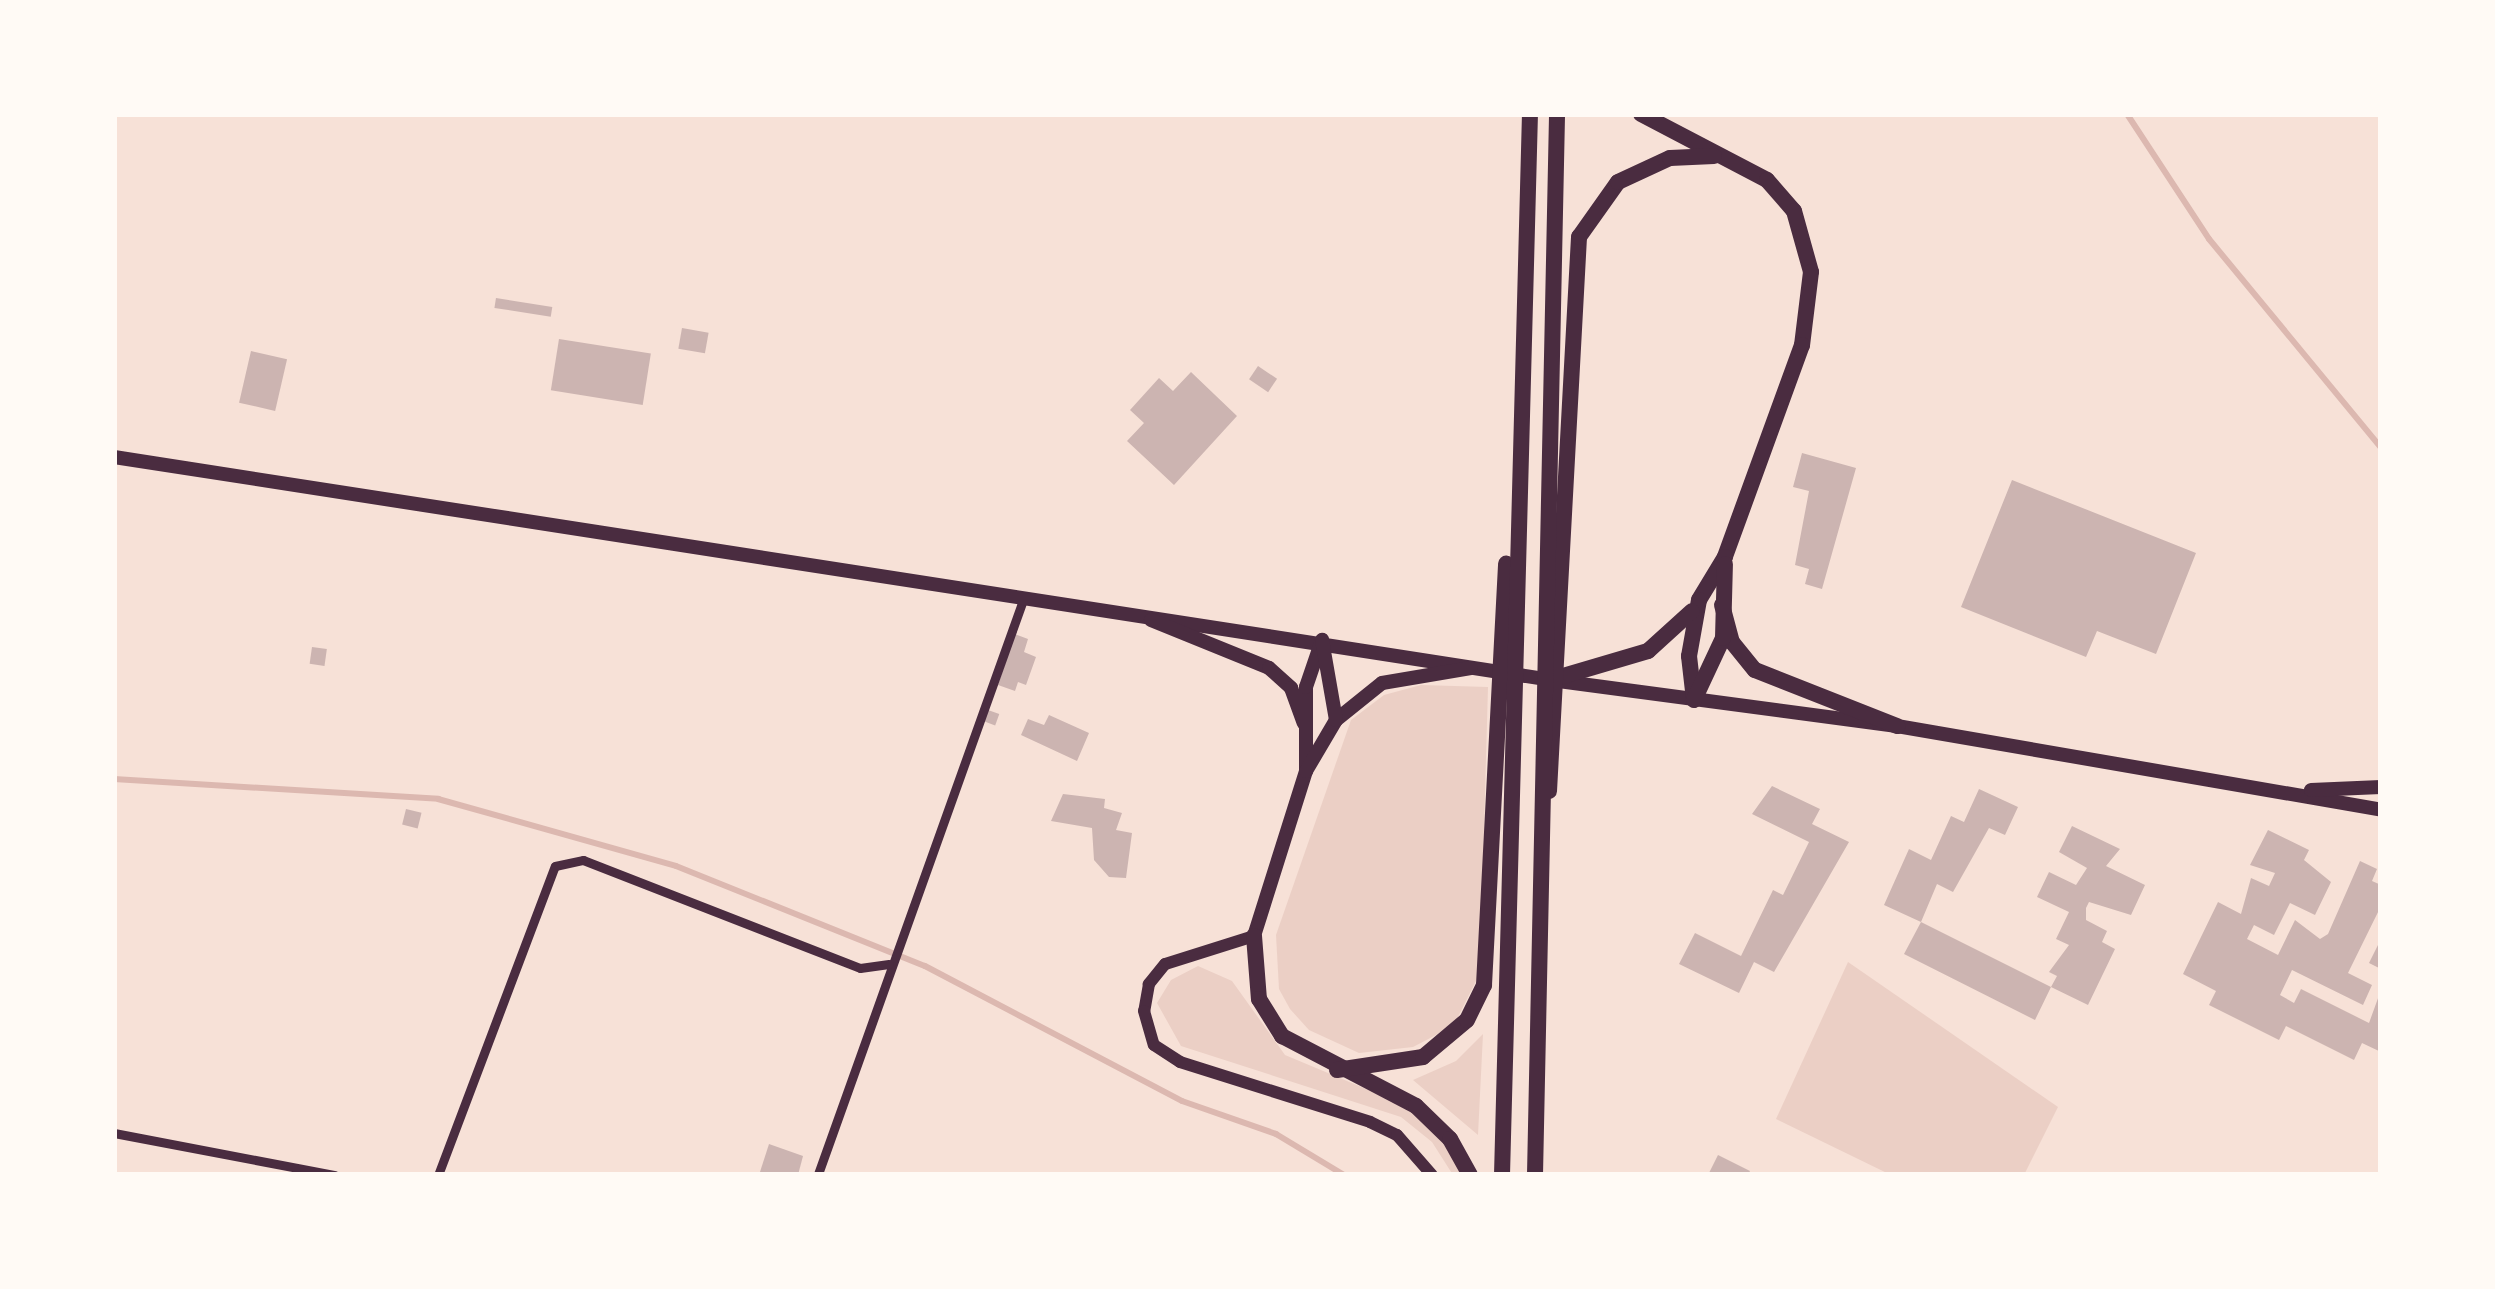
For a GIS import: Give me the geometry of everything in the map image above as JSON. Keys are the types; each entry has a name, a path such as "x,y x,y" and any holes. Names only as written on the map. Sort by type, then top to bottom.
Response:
{"highway":[{"path":"1502,1175 1507,618 1518,485 1530,114"},
{"path":"1535,1175 1540,850 1550,720 1557,114"},
{"path":"1551,680 1648,651 1679,629 1725,557 1802,345 1811,272 1794,211 1767,179 1714,156 1640,114"},
{"path":"1552,623 1579,237 1618,182 1670,158 1714,156"},
{"path":"1694,700 1723,638 1725,557"},
{"path":"1694,700 1689,656 1700,600"},
{"path":"1722,604 1732,642 1766,677 1898,726"},
{"path":"1337,1070 1423,1057 1467,1020 1484,985 1505,715"},
{"path":"1254,936 1259,999 1282,1036 1337,1070 1416,1106 1450,1139 1469,1175"}],"main road":[{"path":"114,457 1322,640 1551,680 1898,726 2300,790 2381,810"},
{"path":"1136,612 1269,668 1291,688 1304,723"},
{"path":"1322,640 1336,720"},
{"path":"1306,771 1304,723 1322,640"},
{"path":"1254,936 1306,771 1336,720 1382,683 1476,666"},
{"path":"2300,790 2381,787"}],"street":[{"path":"818,1174 1024,596"},
{"path":"438,1175 555,866 583,860 860,968 890,964"},
{"path":"1254,936 1166,964 1149,984 1144,1011 1154,1045 1180,1062 1370,1122 1397,1135 1432,1175"},
{"path":"114,1132 335,1175"}],"shaded area":[{"path":"1421,685 1488,687 1480,973 1457,1019 1436,1035 1413,1047 1359,1053 1309,1030 1290,1009 1279,989 1276,935 1351,720 1384,695"},
{"path":"1848,962 2058,1107 2024,1175 1891,1175 1776,1119"},
{"path":"1198,966 1232,981 1285,1055 1402,1104 1444,1139 1465,1175 1453,1175 1432,1142 1401,1117 1181,1046 1157,1003 1171,980"},
{"path":"1483,1034 1478,1135 1413,1080 1456,1061"}],"building":[{"path":"496,298 552,307 551,317 494,308"},
{"path":"682,328 709,333 705,353 678,349"},
{"path":"559,339 651,354 643,405 551,390"},
{"path":"251,351 287,359 275,411 239,403"},
{"path":"1258,366 1277,379 1268,392 1249,379"},
{"path":"1191,372 1237,416 1174,485 1127,441 1144,423 1130,410 1159,378 1173,391"},
{"path":"1802,453 1856,468 1822,589 1805,584 1809,569 1795,565 1809,491 1793,487"},
{"path":"2012,480 2196,553 2156,654 2097,631 2086,657 1961,607"},
{"path":"1015,634 1028,639 1024,652 1036,657 1026,685 1018,682 1015,691 998,685"},
{"path":"312,647 327,649 324,666 310,664"},
{"path":"988,710 999,714 995,725 984,721"},
{"path":"1049,715 1089,733 1077,761 1021,735 1028,719 1044,725"},
{"path":"1772,786 1820,809 1812,824 1849,842 1774,972 1754,962 1739,993 1679,964 1695,933 1741,956 1773,890 1783,895 1809,842 1752,814"},
{"path":"1979,789 2018,807 2005,835 1989,828 1953,892 1937,884 1921,922 1884,905 1909,849 1931,860 1951,816 1964,822"},
{"path":"1063,794 1105,799 1104,808 1122,813 1116,830 1132,833 1126,878 1109,877 1094,860 1092,828 1051,821"},
{"path":"406,809 422,813 418,828 402,825"},
{"path":"2072,826 2120,849 2106,866 2145,885 2131,915 2089,902 2086,908 2086,920 2107,931 2102,942 2115,949 2088,1005 2051,987 2057,976 2049,972 2069,945 2056,939 2069,912 2037,897 2049,872 2076,885 2087,868 2059,852"},
{"path":"2268,830 2309,850 2304,860 2331,882 2315,915 2290,903 2274,935 2254,925 2247,939 2278,955 2295,920 2320,939 2328,934 2360,861 2377,869 2372,881 2381,885 2381,906 2348,973 2372,985 2363,1005 2292,970 2280,995 2294,1003 2301,989 2369,1023 2381,990 2381,1052 2362,1043 2354,1060 2286,1026 2279,1040 2209,1005 2216,991 2183,974 2218,902 2241,914 2251,878 2269,886 2275,873 2250,865"},
{"path":"1921,922 2051,987 2035,1020 1904,954"},
{"path":"2381,939 2381,969 2369,963"},
{"path":"769,1144 803,1156 798,1175 759,1175"},
{"path":"1718,1155 1750,1171 1748,1175 1708,1175"}],"waterway":[{"path":"2127,114 2209,239 2381,448"},
{"path":"114,779 438,799 676,866 925,966 1182,1101 1276,1134 1344,1175"}]}
